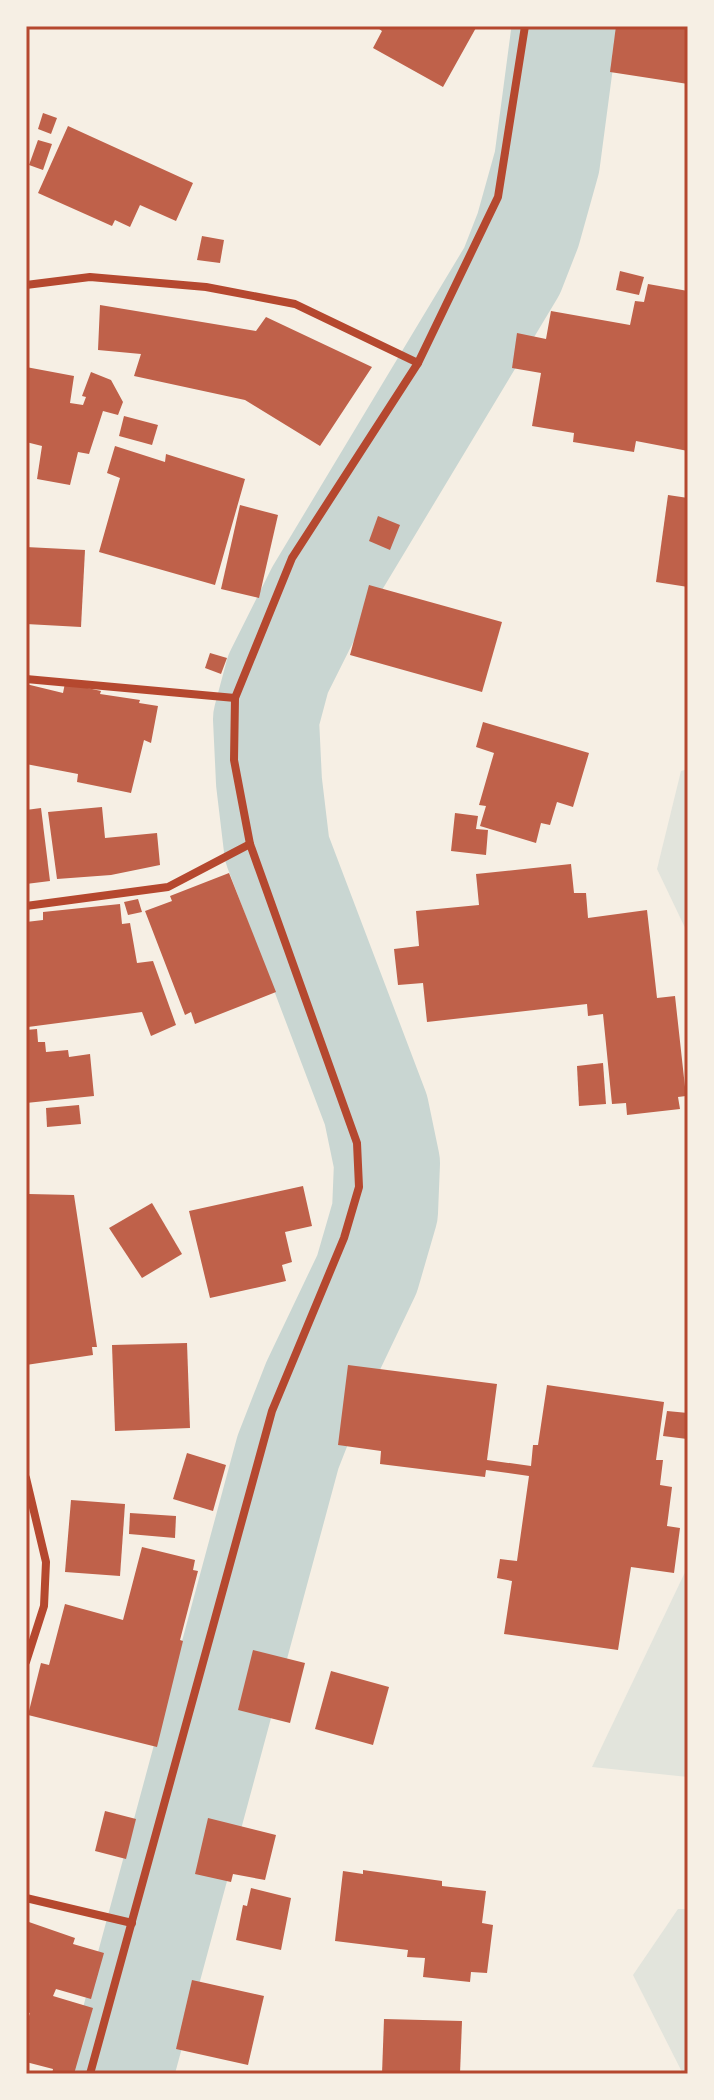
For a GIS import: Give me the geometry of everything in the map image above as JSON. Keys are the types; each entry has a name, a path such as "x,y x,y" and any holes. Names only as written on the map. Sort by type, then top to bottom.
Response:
{"street":[{"path":"90,2074 272,1411 344,1238 359,1187 357,1143 250,844 234,760 235,698 292,558 418,363 498,197 525,26"},
{"path":"26,285 90,277 206,287 295,304 418,363"},
{"path":"26,679 235,698"},
{"path":"26,906 168,887 250,844"},
{"path":"26,1478 46,1562 44,1606 26,1662"},
{"path":"26,1898 132,1923"}],"shaded area":[{"path":"688,769 688,934 657,869 681,771"},
{"path":"688,1566 688,1777 592,1767"},
{"path":"678,1909 688,1909 688,2074 683,2074 633,1975"}],"building":[{"path":"375,26 477,26 443,87 373,48 382,31"},
{"path":"616,26 688,26 688,84 610,72"},
{"path":"43,113 57,118 51,134 38,129"},
{"path":"68,126 193,183 176,221 140,205 130,227 115,220 112,226 38,193"},
{"path":"38,140 52,144 43,170 29,165"},
{"path":"202,236 224,240 220,263 197,260"},
{"path":"620,271 644,277 639,295 616,290"},
{"path":"648,284 688,291 688,451 636,441 634,452 573,442 574,433 532,426 541,373 512,368 517,333 546,339 551,311 630,325 635,301 644,302"},
{"path":"100,305 256,331 266,317 372,367 320,446 245,400 134,376 141,354 98,350"},
{"path":"26,367 74,376 70,403 83,405 86,397 82,396 91,372 111,380 123,402 118,415 103,411 89,454 78,452 70,485 37,479 42,446 26,442"},
{"path":"124,416 158,425 152,445 119,436"},
{"path":"115,446 165,462 166,454 245,479 215,585 99,552 120,478 107,473"},
{"path":"668,495 688,498 688,587 656,582"},
{"path":"240,505 278,515 259,598 221,589"},
{"path":"378,516 400,525 390,550 369,541"},
{"path":"26,547 85,550 81,627 26,624"},
{"path":"369,585 502,622 482,692 350,655"},
{"path":"210,653 227,658 221,674 205,668"},
{"path":"65,683 158,706 151,743 144,740 131,793 77,782 78,774 26,764 26,684 63,693"},
{"path":"483,722 589,753 573,807 557,802 550,825 541,823 536,843 480,826 486,806 479,805 494,753 476,747"},
{"path":"102,807 105,838 157,833 160,865 111,875 57,879 48,812"},
{"path":"41,808 50,881 26,884 26,810"},
{"path":"455,813 478,816 476,829 488,830 486,855 451,851"},
{"path":"571,864 574,893 586,893 588,918 647,910 657,998 675,996 686,1096 678,1097 680,1109 627,1115 626,1103 612,1104 603,1014 588,1016 587,1004 427,1022 423,983 398,985 394,949 419,946 416,911 479,905 476,874"},
{"path":"229,873 276,992 195,1024 191,1012 185,1015 145,911 172,901 170,896"},
{"path":"138,899 142,912 128,915 124,902"},
{"path":"120,904 122,924 130,923 137,963 153,961 176,1025 151,1036 142,1012 28,1027 26,922 43,920 43,912"},
{"path":"37,1029 38,1042 45,1042 46,1052 68,1050 69,1057 90,1054 94,1096 26,1103 26,1030"},
{"path":"603,1063 606,1104 579,1106 577,1066"},
{"path":"79,1105 81,1124 47,1127 46,1108"},
{"path":"26,1185 29,1194 74,1195 97,1347 92,1347 93,1355 26,1365"},
{"path":"303,1186 312,1226 285,1232 292,1262 282,1265 286,1281 210,1298 189,1211"},
{"path":"152,1203 182,1254 142,1278 109,1228"},
{"path":"187,1343 190,1428 115,1431 112,1345"},
{"path":"348,1365 497,1384 487,1460 531,1466 533,1445 538,1445 547,1385 664,1402 656,1460 663,1460 660,1485 672,1487 667,1526 680,1528 674,1573 631,1567 618,1650 504,1634 512,1581 497,1578 500,1559 517,1561 529,1476 486,1470 485,1477 380,1464 381,1451 338,1445"},
{"path":"667,1411 688,1413 687,1439 663,1436"},
{"path":"187,1453 226,1465 213,1511 173,1499"},
{"path":"71,1500 125,1504 120,1576 65,1572"},
{"path":"130,1513 176,1516 175,1538 129,1534"},
{"path":"142,1547 195,1560 193,1570 198,1571 157,1747 28,1715 41,1663 49,1665 65,1604 123,1620"},
{"path":"253,1650 305,1663 290,1723 238,1710"},
{"path":"331,1671 389,1687 373,1745 315,1729"},
{"path":"105,1811 136,1819 126,1859 95,1851"},
{"path":"208,1818 276,1835 265,1880 233,1874 231,1882 195,1874"},
{"path":"363,1870 442,1881 442,1886 486,1891 482,1923 493,1925 487,1973 471,1972 470,1982 423,1977 425,1958 407,1957 408,1950 335,1941 343,1871 363,1874"},
{"path":"251,1888 291,1898 281,1950 236,1940 243,1905 247,1906"},
{"path":"26,1921 75,1938 73,1944 104,1953 91,1999 56,1989 53,1996 93,2008 74,2074 52,2074 53,2069 26,2062 26,2025 30,2013 26,2012"},
{"path":"192,1980 264,1996 248,2065 176,2049"},
{"path":"384,2019 462,2021 460,2074 382,2074"}],"waterway":[{"path":"120,2074 288,1452 315,1383 367,1274 385,1212 387,1163 376,1110 277,849 266,719 278,674 319,592 512,271 528,230 547,162 565,26"}]}
